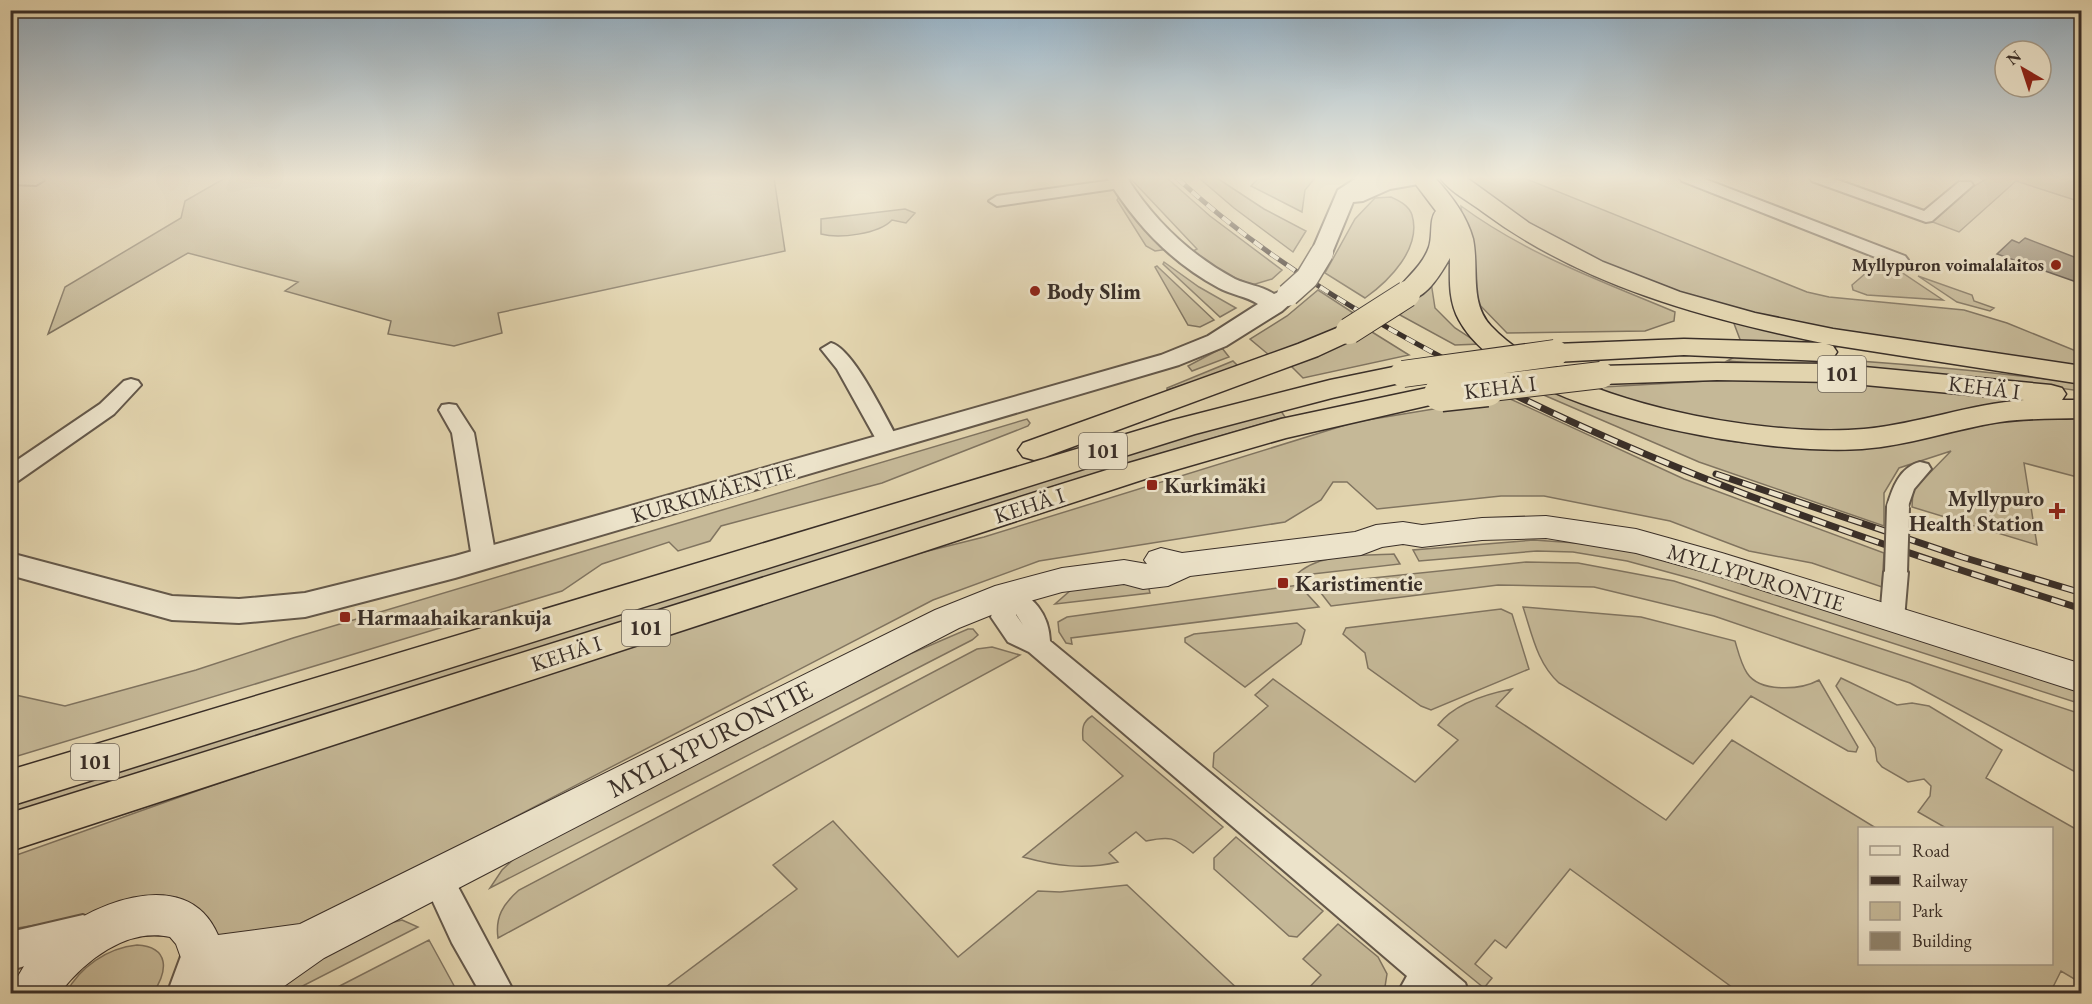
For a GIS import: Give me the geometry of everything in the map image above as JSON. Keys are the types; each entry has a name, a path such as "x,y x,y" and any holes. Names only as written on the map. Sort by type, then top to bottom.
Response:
{"highway":[{"path":"806,542 881,507 1308,350 1349,331 1407,294 1431,271 1443,246 1445,225"},
{"path":"1456,225 1461,241 1463,301 1472,321 1482,333 1499,348 1544,376 1620,406 1653,416 1737,432 1814,440 1860,439 1901,434 2018,410 2082,409"},
{"path":"1515,225 1557,251 1618,279 1738,318 1837,338 2082,376"},
{"path":"1600,375 1651,362 1703,358 1718,348 1720,332 1714,322 1680,301"},
{"name":"KEHÄ I","path":"10,788 1184,427 1330,389 1403,374 1555,353 1635,348 1718,348 1893,356 2082,376"},
{"name":"KEHÄ I","path":"10,832 1140,470 1281,429 1441,394 1600,375 1691,371 1833,373 1956,383 2082,398"}],"main road":[{"name":"MYLLYPURONTIE","path":"227,993 262,975 308,943 912,636 1007,595 1062,580 1124,572 1143,577 1168,574 1182,565 1361,543 1384,549 1411,545 1422,536 1482,529 1546,527 1603,534 1636,541 1722,565 2082,680"},
{"path":"33,993 57,962 103,929 133,917 147,915 172,916 183,920 197,934 194,974"},
{"name":"MYLLYPURONTIE","path":"194,974 223,957 308,943"}],"street":[{"path":"1153,225 1197,265 1235,288 1249,301 1281,301"},
{"name":"KURKIMÄENTIE","path":"10,564 164,606 204,611 280,609 325,602 1170,360 1217,341 1281,301 1307,278 1335,225"},
{"path":"1809,225 1899,260"},
{"path":"831,350 846,367 888,441"},
{"path":"10,476 107,409 131,385"},
{"path":"449,410 463,433 484,558"},
{"path":"1892,619 1898,507 1903,487 1920,469"},
{"path":"1007,595 1003,617 1017,635 1038,645 1432,987"},
{"path":"437,878 463,932 499,993"},
{"path":"10,951 103,929"}],"green space":[{"path":"169,225 781,225 785,251 498,313 502,333 454,346 388,334 391,321 285,291 298,282 188,253 48,334 65,287"},
{"path":"821,225 886,225 858,234 838,236 821,234"},
{"path":"1133,225 1146,225 1169,249 1155,251 1146,246"},
{"path":"1174,225 1222,225 1282,270 1272,279 1252,285 1219,271 1191,252 1197,249"},
{"path":"1257,225 1294,225 1306,231 1293,252"},
{"path":"1352,225 1414,225 1412,240 1401,263 1365,298 1325,273"},
{"path":"1463,225 1489,225 1565,265 1675,312 1674,321 1645,331 1507,333 1471,296"},
{"path":"1532,225 1640,225 1807,292 1829,297 1964,310 2007,323 2081,353 2081,367 1844,333 1704,303 1584,259"},
{"path":"1940,225 1967,225 1959,232"},
{"path":"1164,262 1199,287 1236,308 1220,317 1163,264"},
{"path":"1157,266 1214,320 1200,327 1188,325 1155,267"},
{"path":"1880,266 1901,272 1943,300 1867,295 1853,290 1852,285 1873,267"},
{"path":"1918,276 1972,295 1974,301 1994,308 1990,311 1957,302"},
{"path":"1431,282 1435,308 1455,328 1480,344 1455,345 1400,315"},
{"path":"1318,290 1358,316 1326,333 1269,355 1250,339 1287,316"},
{"path":"1733,321 1833,342 1835,346 1741,342"},
{"path":"1372,332 1409,355 1303,378 1289,364"},
{"path":"1222,348 1229,357 1192,371 1188,366"},
{"path":"1740,354 1996,373 2081,383 2081,391 2020,383 1727,361"},
{"path":"1233,361 1239,367 1167,390 1167,388"},
{"path":"1742,379 1853,382 2029,399 1898,426 1825,434 1716,424 1586,388"},
{"path":"1562,391 1666,426 1721,440 1781,447 1859,449 2032,416 2081,415 2081,478 2024,463 2037,545 1912,507 1913,490 1951,451 1899,468 1884,493 1884,526 1699,462 1539,393"},
{"path":"1506,397 1684,479 1884,553 1882,587 1812,563 1749,551 1670,521 1544,496 1501,496 1377,509 1347,482 1333,482 1321,500 1285,522 1039,561 933,600 376,889 273,938 44,934 42,924 11,929 11,857 267,766 884,562 984,537 1355,422"},
{"path":"1281,411 1285,417 1132,462 11,816 11,799 1185,435"},
{"path":"1027,419 1030,423 1028,426 882,483 721,526 710,541 678,551 669,542 602,564 562,591 11,758 11,694 65,706 196,670 293,638"},
{"path":"1534,540 1604,545 1695,567 2081,689 2081,704 1697,580 1627,561 1573,552 1537,551 1419,561 1413,550"},
{"path":"1394,554 1400,564 1295,576 1305,568 1328,559"},
{"path":"1526,562 1578,563 1674,581 2081,714 2081,775 1910,683 1714,616 1594,587 1498,585 1331,606 1314,584"},
{"path":"1147,581 1150,593 1055,604 1071,590"},
{"path":"1299,585 1319,607 1071,638 1072,644 1066,643 1059,632 1058,622 1067,617"},
{"path":"1523,607 1641,617 1735,641 1747,673 1761,684 1781,688 1802,686 1819,680 1858,747 1856,752 1848,751 1751,696 1693,764 1559,683 1540,657"},
{"path":"1501,609 1512,614 1529,669 1431,710 1421,706 1368,668 1365,653 1343,634 1346,628"},
{"path":"1297,623 1305,630 1301,644 1245,687 1185,642 1185,638 1194,634"},
{"path":"968,629 973,629 978,635 490,888 502,870 516,857 910,654"},
{"path":"992,647 1020,655 498,938 497,930 501,911 519,890 977,649"},
{"path":"1841,678 1897,705 1912,703 1929,706 2002,750 1986,778 2081,832 2081,983 2061,971 2050,993 1740,993 1570,869 1506,948 1495,940 1475,964 1492,978 1484,988 1213,767 1214,753 1268,706 1255,695 1273,679 1415,782 1458,740 1438,725 1445,717 1462,705 1512,689 1496,706 1666,820 1732,740 1874,827 1858,827 1858,965 2053,965 2053,827 1944,827 1918,812 1930,796 1931,786 1924,779 1908,782 1882,767 1877,761 1875,748 1836,686"},
{"path":"1092,716 1223,827 1193,853 1171,839 1146,841 1136,832 1109,853 1118,862 1094,866 1070,866 1023,857 1123,776 1083,740 1083,726"},
{"path":"833,821 958,957 1038,891 1060,892 1127,885 1242,993 658,993 797,889 773,865"},
{"path":"1236,837 1323,911 1297,937 1289,936 1214,869 1214,858"},
{"path":"402,920 418,927 289,993 253,994 383,925"},
{"path":"1338,924 1378,957 1387,974 1384,993 1304,993 1321,975 1303,959"},
{"path":"429,940 458,993 326,993"},
{"path":"137,945 156,950 161,955 163,969 153,993 66,993 79,975 96,960 115,950"}],"building":[{"name":"Myllypuron voimalalaitos","path":"2025,238 2082,260 2082,284 1997,254 2012,240 2019,243"}],"railway":[{"path":"1232,225 1292,269 1334,296 1419,345 1506,390"},
{"path":"1503,389 1573,422 1716,483 1861,536 2082,609"},
{"path":"1716,474 1962,557 2082,593"}],"place":[{"name":"Myllypuron voimalalaitos","path":"2056,265"},
{"name":"Body Slim","path":"1035,291"},
{"name":"Kurkimäki","path":"1152,485"},
{"name":"Myllypuro Health Station","path":"2057,511"},
{"name":"Karistimentie","path":"1283,583"},
{"name":"Harmaahaikarankuja","path":"345,617"}]}
